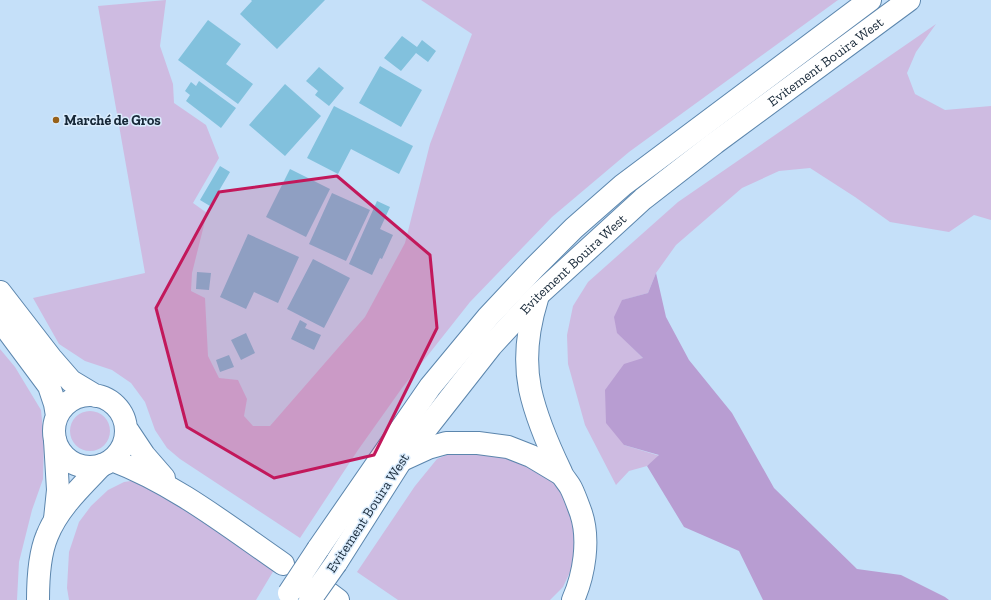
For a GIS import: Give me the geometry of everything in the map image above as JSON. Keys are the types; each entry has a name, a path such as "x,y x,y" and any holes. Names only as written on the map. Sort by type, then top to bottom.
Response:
{"main road":[{"name":"Evitement Bouira West","path":"287,597 318,549 430,387 488,317 534,268 574,228 623,185 870,0"},
{"name":"Evitement Bouira West","path":"326,598 336,563 400,462 491,346 537,296 643,199 715,143 909,0"},
{"path":"0,292 51,358 71,381 96,396 107,400 116,407 123,417 126,428 144,455 173,488"},
{"path":"537,296 530,320 528,337 530,389 538,417 561,474 570,488 581,514 585,536 584,559 578,588 573,600"},
{"path":"0,320 49,386 57,416"},
{"path":"55,519 58,490 54,428 57,416 64,406 74,399 85,396 96,396"},
{"path":"38,600 40,568 44,548 47,536 55,519 76,492 107,462 121,451 125,440 126,428"},
{"path":"55,440 60,451 68,460 78,465 90,468 107,462 136,469 173,488 283,564"},
{"path":"400,462 428,448 446,443 478,443 508,447 531,456 561,474"}],"highlighted area":[{"path":"337,176 430,255 437,328 374,455 274,478 187,427 156,308 219,192"}],"shaded area":[{"path":"166,0 160,46 173,84 174,103 206,125 219,158 193,203 207,213 192,273 191,291 205,298 208,356 219,378 238,380 247,399 244,416 253,426 270,426 365,317 405,243 430,144 472,34 421,0 838,0 629,152 552,217 470,302 402,388 358,450 300,538 180,459 167,448 155,430 145,402 131,383 112,370 85,361 59,344 33,298 145,273 98,6"},
{"path":"936,24 916,52 907,73 915,94 945,110 991,106 991,220 974,215 949,232 890,222 810,168 779,171 742,188 676,245 656,273 648,293 623,300 618,333 643,358 624,445 660,456 647,466 629,471 616,485 585,425 568,364 567,335 573,306 588,282 678,202"},
{"path":"656,273 666,317 689,360 732,413 774,488 857,569 901,575 949,600 763,600 739,551 684,527 647,466 659,455 624,445 606,423 605,390 624,364 643,358 617,333 614,317 622,300 648,293"},
{"path":"0,349 15,367 41,410 44,441 43,479 32,510 19,562 17,600 0,600"},
{"path":"90,411 101,414 107,420 110,431 107,442 101,448 90,451 79,448 73,442 70,431 73,420 79,414"},
{"path":"466,447 550,468 580,528 576,559 563,587 550,600 398,600 357,572 415,486 437,459"},
{"path":"144,479 277,565 256,600 69,600 67,588 69,552 79,522 91,506 108,490 124,482"}],"building":[{"path":"251,0 325,0 277,49 240,14 252,1"},
{"path":"208,20 241,44 226,64 253,84 238,104 178,60"},
{"path":"402,36 417,47 422,40 436,51 428,62 416,53 401,71 384,58"},
{"path":"380,66 422,90 401,127 359,103"},
{"path":"319,67 344,88 329,106 315,95 318,91 306,81"},
{"path":"199,81 236,108 221,128 186,101 190,95 185,91 191,82 196,86"},
{"path":"285,84 321,116 285,156 249,125"},
{"path":"334,106 413,146 399,174 351,149 338,174 307,158"},
{"path":"220,166 230,172 210,206 200,200"},
{"path":"290,169 330,189 306,237 266,217"},
{"path":"332,193 370,210 346,261 309,244"},
{"path":"377,201 390,207 380,229 393,235 382,259 380,258 372,275 349,264"},
{"path":"248,234 299,257 278,303 254,292 246,309 220,297"},
{"path":"313,259 350,278 324,328 287,309"},
{"path":"197,272 211,273 209,290 196,289"},
{"path":"300,320 307,324 305,328 321,335 314,350 291,339"},
{"path":"246,333 255,353 241,360 231,340"},
{"path":"229,355 234,367 220,372 216,360"}],"place":[{"name":"Marché de Gros","path":"56,120"}]}
